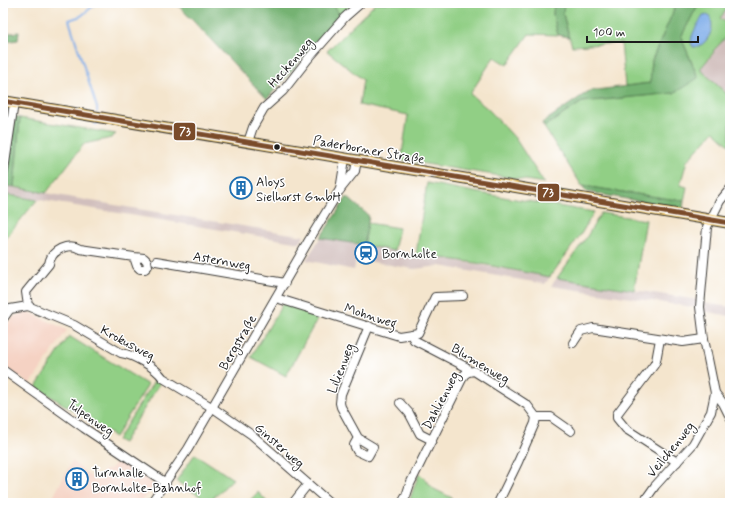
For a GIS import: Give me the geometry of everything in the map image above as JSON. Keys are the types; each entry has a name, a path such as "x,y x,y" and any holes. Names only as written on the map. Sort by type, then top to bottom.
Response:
{"main road":[{"name":"Paderborner Straße","path":"3,101 730,223"}],"street":[{"name":"Heckenweg","path":"248,142 253,127 264,108 283,90 308,58 345,17 361,3"},
{"path":"3,176 14,103"},
{"name":"Bergstraße","path":"339,191 345,159"},
{"name":"Bergstraße","path":"151,503 166,483 213,408 309,240 339,191 355,171 357,160"},
{"name":"Veilchenweg","path":"644,503 655,486 692,444 711,412 715,393 704,339 700,295 706,227 720,201 730,189"},
{"path":"3,319 10,309 28,306 26,292 49,264 50,259 61,248 76,246 80,249 134,257"},
{"name":"Asternweg","path":"156,261 285,283"},
{"name":"Mohnweg","path":"276,298 399,336 418,333 435,297 463,296"},
{"name":"Krokusweg","path":"28,306 74,325 121,353 128,354 158,371 164,378 213,408"},
{"name":"Lilienweg","path":"358,438 341,407 341,394 369,326"},
{"path":"573,343 581,331 593,328 683,342 704,339"},
{"name":"Blumenweg","path":"411,334 414,340 466,366 468,372 474,371 526,405 536,417"},
{"path":"660,339 654,365 617,414 617,418 626,429 677,462"},
{"name":"Tulpenweg","path":"3,370 84,428 166,483"},
{"name":"Dahlienweg","path":"402,503 464,376 468,372"},
{"path":"715,393 723,403 730,417"},
{"name":"Dahlienweg","path":"400,403 409,413 420,434 432,440"},
{"name":"Ginsterweg","path":"213,408 252,435 330,503"},
{"path":"498,503 518,462 535,423 536,417 551,417 571,431"},
{"path":"293,503 308,484"}],"shaded area":[{"path":"722,3 730,3 730,26 720,18 728,9"},
{"path":"730,33 730,97 700,69 714,53 713,51"},
{"path":"5,186 304,236 300,243 3,194"},
{"path":"320,238 550,277 545,284 440,266 414,269 356,259 354,270 306,260"},
{"path":"557,278 698,300 698,308 551,286"},
{"path":"702,303 730,307 730,316 703,311"},
{"path":"27,311 67,330 30,385 3,365 3,331 13,317"},
{"path":"119,459 154,485 141,503 50,503 72,461 96,481 104,471 112,468"}],"green space":[{"path":"176,3 333,3 340,16 267,99"},
{"path":"333,3 354,3 340,16"},
{"path":"376,3 554,3 553,14 558,35 529,34 507,65 494,57 470,94 489,110 515,138 544,183 401,160 408,115 359,105 363,80 327,51"},
{"path":"554,3 564,3 563,14 569,37 558,35 553,14"},
{"path":"564,3 677,3 652,60 650,83 625,86 621,43 572,46 563,14"},
{"path":"677,3 699,3 681,37 698,78 674,93 582,102 544,127 542,123 589,91 650,83 652,60"},
{"path":"699,3 722,3 728,8 720,18 730,26 730,33 713,51 714,52 700,69 730,97 730,146 714,131 687,161 680,185 687,187 684,201 582,186 544,127 582,102 673,93 698,77 681,37"},
{"path":"19,32 18,40 3,42 3,34"},
{"path":"3,114 8,114 3,145"},
{"path":"15,117 20,118 14,187 5,186"},
{"path":"20,118 116,134 111,138 84,144 46,193 14,187"},
{"path":"427,183 594,212 581,234 550,277 482,264 416,254"},
{"path":"582,186 684,201 683,209 587,192"},
{"path":"3,194 37,200 3,241"},
{"path":"347,197 369,216 364,245 320,238"},
{"path":"601,213 646,220 634,290 557,278 586,238"},
{"path":"368,223 399,228 394,251 364,245"},
{"path":"283,303 320,314 286,376 251,357"},
{"path":"69,336 148,385 115,437 36,387"},
{"path":"155,380 160,383 123,443 117,440"},
{"path":"195,454 233,479 209,502 176,481"},
{"path":"419,473 434,489 452,498 450,503 417,503 410,499"},
{"path":"258,492 268,503 247,503"}],"water":[{"path":"708,15 712,24 710,35 703,44 693,47 691,40 692,36 703,16"}],"waterway":[{"path":"97,3 81,16 69,20 97,112"}],"transit line":[{"name":"73","path":"3,101 730,223"}],"place":[{"name":"Aloys Sielhorst GmbH","path":"241,188"},
{"name":"Bornholte","path":"366,253"},
{"name":"Turnhalle Bornholte-Bahnhof","path":"77,479"}]}
